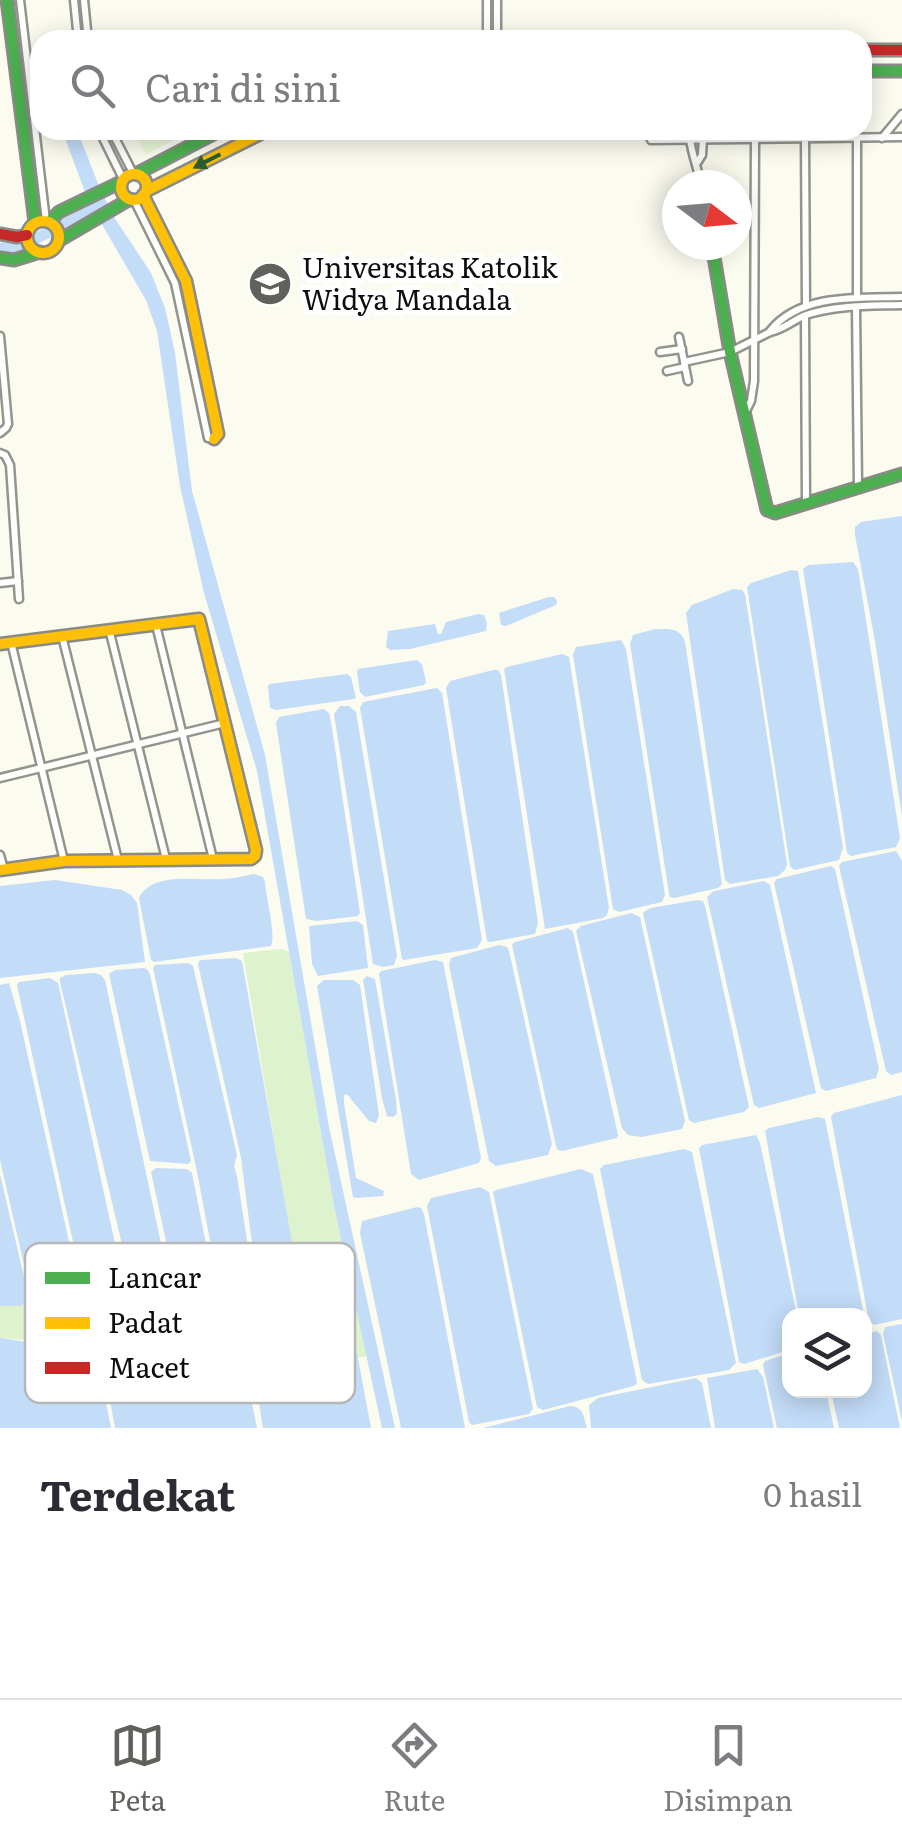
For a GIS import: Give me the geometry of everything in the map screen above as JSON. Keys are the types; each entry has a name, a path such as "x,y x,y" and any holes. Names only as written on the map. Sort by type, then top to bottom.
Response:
{"street":[{"path":"8,0 30,140"},
{"path":"20,0 30,97"},
{"path":"74,0 77,30"},
{"path":"84,0 87,30"},
{"path":"486,30 487,0"},
{"path":"497,0 498,30"},
{"path":"872,50 902,50"},
{"path":"872,72 902,72"},
{"path":"882,138 902,114"},
{"path":"872,138 902,137"},
{"path":"30,140 43,222"},
{"path":"35,140 43,222"},
{"path":"105,140 128,177 146,182 135,198"},
{"path":"114,140 128,177 122,193 135,198 186,281 190,326 218,434 214,439"},
{"path":"0,234 17,238 27,235 59,212 201,140"},
{"path":"0,258 14,260 51,250 87,223 248,140"},
{"path":"690,140 698,170"},
{"path":"697,163 703,140"},
{"path":"746,413 753,390 755,340 755,140"},
{"path":"805,140 806,306"},
{"path":"857,140 858,486"},
{"path":"43,222 58,231 58,241"},
{"path":"27,235 30,246 40,252"},
{"path":"715,260 730,352 766,510 775,513 902,474"},
{"path":"770,332 805,316 856,302 902,297"},
{"path":"667,370 730,352 770,332 782,319 806,306 828,300 902,305"},
{"path":"805,316 806,502"},
{"path":"0,336 8,424 0,433"},
{"path":"679,337 688,381"},
{"path":"660,352 682,349"},
{"path":"0,453 10,465 19,599"},
{"path":"0,583 18,582"},
{"path":"0,855 2,870 64,861 251,859 256,854 199,620 5,643 42,767 64,861"},
{"path":"156,624 213,859"},
{"path":"109,629 166,860"},
{"path":"62,636 118,860"},
{"path":"0,778 226,722"}],"green space":[{"path":"138,140 174,140 146,154"},
{"path":"282,949 289,952 342,1243 291,1243 243,953"},
{"path":"355,1301 367,1356 358,1358 355,1354"},
{"path":"25,1303 25,1339 0,1338 0,1306"}],"water":[{"path":"66,140 81,140 114,217 151,273 165,308 175,353 192,491 265,755 329,1127 354,1243 342,1243 257,771 204,593 180,486 157,331 146,300 85,192"},
{"path":"902,516 902,816 855,527 861,522"},
{"path":"853,562 858,569 900,838 896,847 851,856 847,853 803,569 808,565"},
{"path":"791,570 798,571 843,848 839,860 794,870 790,866 747,587"},
{"path":"733,589 745,594 787,864 778,876 730,884 725,880 686,613 692,605"},
{"path":"554,597 556,605 501,625 499,613"},
{"path":"484,615 486,631 410,649 386,647 388,631 435,624 441,634 446,622"},
{"path":"655,629 677,631 685,642 722,884 674,898 669,893 630,644 633,635"},
{"path":"621,640 626,649 665,895 662,902 619,912 613,909 573,655 576,647"},
{"path":"562,654 569,657 609,908 603,918 545,929 504,669"},
{"path":"417,660 422,664 424,685 365,697 360,692 358,669"},
{"path":"493,670 501,675 538,923 535,934 490,942 446,688 450,681"},
{"path":"347,674 351,677 354,699 270,708 270,684"},
{"path":"437,688 442,693 482,940 477,948 404,960 360,708 363,702"},
{"path":"340,706 349,706 356,712 397,956 394,965 373,964 334,714"},
{"path":"324,709 331,722 360,913 317,921 306,919 276,723 279,717"},
{"path":"896,851 902,861 902,1072 891,1075 886,1071 839,866 842,862"},
{"path":"831,866 835,869 879,1069 876,1078 826,1091 821,1088 774,883"},
{"path":"254,874 265,882 272,924 271,946 151,960 139,898 145,890 164,881"},
{"path":"55,880 122,890 131,895 137,903 145,962 0,978 0,886"},
{"path":"764,881 770,885 816,1093 759,1108 754,1105 707,897 714,891"},
{"path":"698,900 705,906 749,1107 744,1112 694,1123 689,1120 643,913 650,908"},
{"path":"631,913 640,917 685,1121 682,1129 642,1137 628,1135 622,1128 576,931 581,926"},
{"path":"357,921 363,925 368,968 318,976 312,964 309,926"},
{"path":"568,928 573,932 618,1135 562,1151 556,1146 512,945"},
{"path":"499,945 509,951 552,1144 548,1155 496,1166 489,1161 449,965 451,958"},
{"path":"200,960 242,961 292,1243 252,1243 241,1158"},
{"path":"435,960 443,962 481,1158 479,1163 419,1180 411,1174 379,974"},
{"path":"155,965 193,966 237,1155 234,1166 247,1243 210,1243"},
{"path":"144,968 150,975 191,1161 188,1164 150,1161 109,974"},
{"path":"95,973 105,980 161,1243 122,1243 60,982 66,975"},
{"path":"367,976 375,979 396,1100 397,1114 393,1117 387,1116 382,1098 363,980"},
{"path":"50,978 58,983 115,1243 73,1243 19,982"},
{"path":"324,980 353,980 360,985 379,1115 376,1123 369,1121 347,1094 344,1103 356,1178 384,1191 383,1196 353,1197 317,986"},
{"path":"9,983 20,1021 69,1243 25,1243 25,1269 0,1160 0,985"},
{"path":"902,1095 902,1319 874,1325 872,1308 866,1308 831,1117"},
{"path":"818,1117 825,1119 863,1308 798,1308 765,1131"},
{"path":"756,1135 795,1308 782,1308 782,1352 744,1364 739,1362 699,1148"},
{"path":"684,1149 692,1152 736,1363 729,1370 648,1384 642,1380 600,1169"},
{"path":"156,1168 187,1169 192,1173 206,1243 166,1243 151,1172"},
{"path":"581,1169 593,1174 637,1382 543,1410 537,1407 493,1192"},
{"path":"0,1174 25,1281 25,1303 0,1306"},
{"path":"480,1187 489,1192 533,1409 529,1414 472,1425 427,1206 431,1198"},
{"path":"417,1207 424,1214 465,1428 401,1428 360,1233 362,1221"},
{"path":"355,1246 395,1428 382,1428 355,1303"},
{"path":"902,1324 902,1421 883,1334 885,1327"},
{"path":"872,1332 881,1335 900,1428 839,1428 833,1398 872,1398"},
{"path":"0,1338 25,1342 25,1403 106,1403 111,1428 0,1428"},
{"path":"357,1353 371,1428 263,1428 259,1403 355,1403"},
{"path":"782,1355 782,1398 828,1398 834,1428 777,1428 765,1361"},
{"path":"757,1369 763,1377 774,1428 715,1428 707,1378"},
{"path":"696,1378 702,1383 711,1428 591,1428 589,1405 598,1398"},
{"path":"110,1403 252,1403 257,1428 115,1428"},
{"path":"570,1406 580,1410 587,1428 483,1428"}],"waterway":[{"path":"0,248 17,248 99,207"}],"traffic: fast":[{"path":"7,0 35,222"},
{"path":"872,71 902,71"},
{"path":"136,174 202,140"},
{"path":"49,222 59,212 121,182"},
{"path":"58,241 130,199"},
{"path":"0,258 14,260 40,252"},
{"path":"715,260 730,352 767,510 775,513 902,474"}],"traffic: slow":[{"path":"146,191 248,140"},
{"path":"134,174 143,178 147,187 143,196 134,200 125,196 121,187 125,178 134,174"},
{"path":"143,195 186,281 218,434 214,439"},
{"path":"43,221 54,226 59,237 54,248 43,253 32,248 27,237 32,226 43,221"},
{"path":"0,644 199,619 256,850 251,859 64,861 0,870"}],"traffic: jam":[{"path":"872,50 902,50"},
{"path":"0,234 27,235"}],"place":[{"name":"Universitas Katolik Widya Mandala","path":"270,284"}]}
